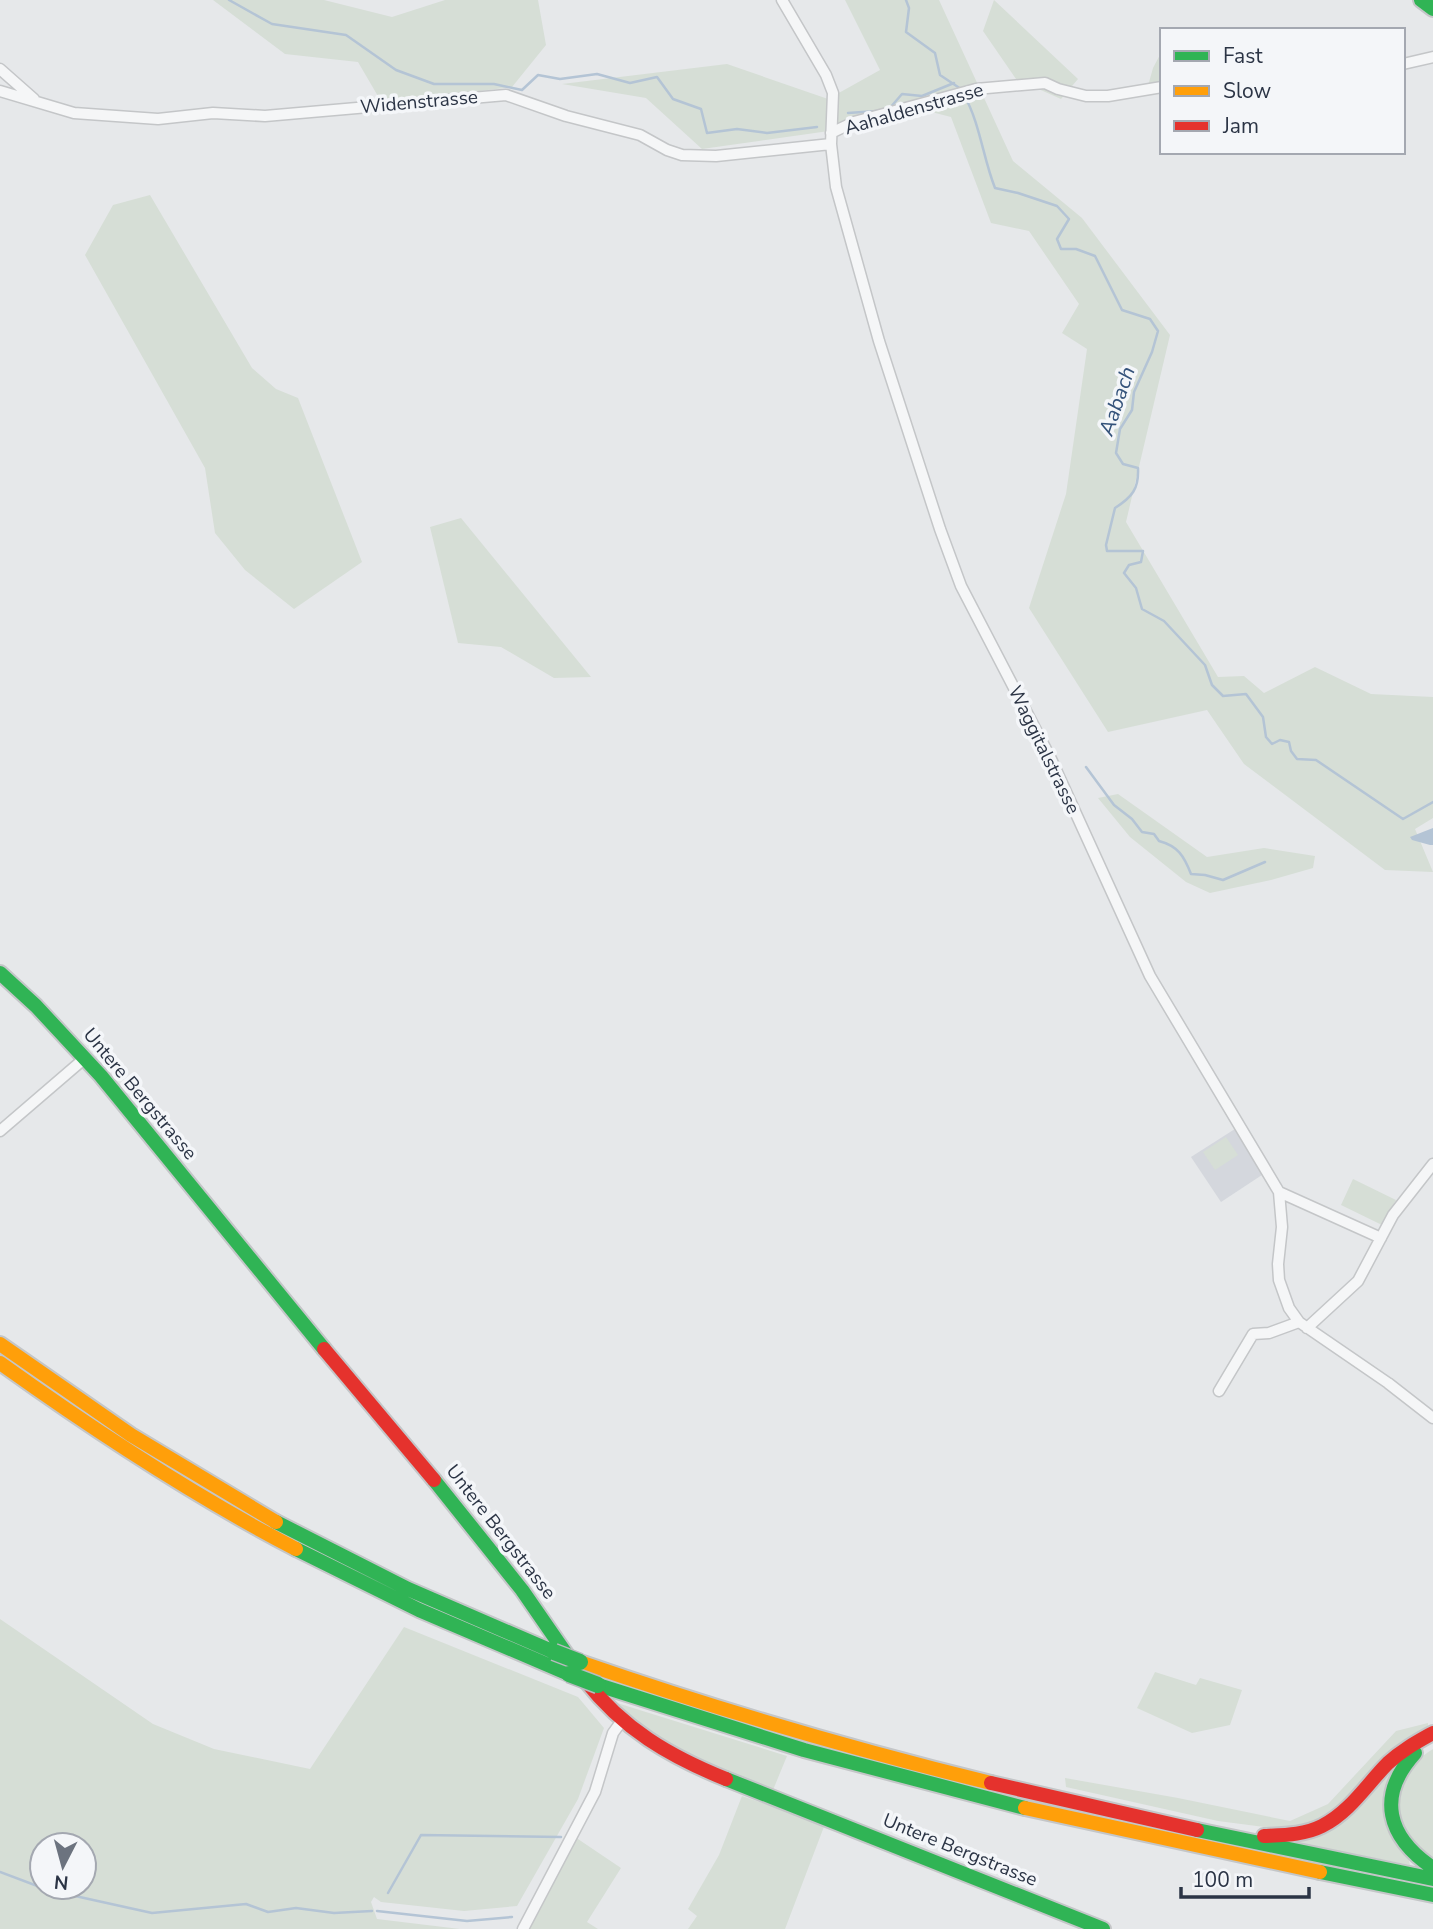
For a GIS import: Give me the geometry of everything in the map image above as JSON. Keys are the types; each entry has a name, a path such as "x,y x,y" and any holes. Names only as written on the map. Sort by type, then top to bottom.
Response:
{"main road":[{"path":"1421,0 1433,9"},
{"name":"Untere Bergstrasse","path":"0,973 36,1006 85,1058 466,1518 522,1590 597,1697 621,1722 640,1737 689,1764 1103,1929"},
{"path":"0,1344 139,1441 260,1514 404,1588 554,1652 598,1685 757,1738 917,1782 1044,1813 1433,1895"},
{"path":"0,1363 120,1447 264,1533 417,1611 574,1668 850,1748 988,1784 1433,1879"},
{"path":"1207,1832 1277,1837 1318,1829 1351,1807 1400,1753 1417,1740 1433,1733"},
{"path":"1433,1743 1417,1751 1402,1766 1393,1785 1390,1801 1392,1820 1401,1842 1413,1855 1433,1868"},
{"path":"1367,1882 1394,1894 1433,1902"}],"street":[{"name":"Waggitalstrasse","path":"782,0 826,75 833,93 831,145 836,187 880,341 961,586 1051,759 1150,976 1279,1192 1282,1227 1279,1279 1289,1308 1303,1325"},
{"path":"1405,64 1433,57"},
{"path":"0,69 37,101"},
{"name":"Aahaldenstrasse","path":"831,133 854,122 961,92 1045,83 1086,96 1108,96 1160,87"},
{"name":"Widenstrasse","path":"0,91 74,113 158,119 212,113 265,116 506,95 566,116 640,135 682,155 716,156 831,145"},
{"path":"0,1131 85,1058"},
{"path":"1219,1391 1254,1334 1303,1325 1358,1281 1393,1215 1433,1164"},
{"path":"1279,1192 1381,1238"},
{"path":"1303,1325 1388,1383 1433,1418"},
{"path":"523,1929 595,1792 613,1733 621,1722"}],"shaded area":[{"path":"213,0 324,0 392,17 445,0 538,0 546,45 512,87 382,103 358,62 285,54"},
{"path":"845,0 939,0 1013,161 1082,218 1170,335 1126,522 1218,677 1244,676 1264,693 1315,667 1371,694 1433,697 1433,818 1415,829 1433,872 1385,870 1244,764 1207,710 1108,732 1029,608 1066,494 1087,349 1062,333 1079,304 1029,231 991,223 951,117 908,106 878,124 702,149 646,98 562,84 727,64 828,99 880,70"},
{"path":"994,0 1078,79 1061,99 1016,79 983,31"},
{"path":"1160,55 1160,91 1146,93"},
{"path":"150,195 252,368 276,389 298,398 362,562 294,609 245,570 215,533 205,468 85,255 113,205"},
{"path":"461,518 591,677 554,678 501,647 458,643 430,527"},
{"path":"1118,794 1207,857 1264,848 1315,856 1313,868 1210,893 1186,882 1130,837 1098,798"},
{"path":"1238,1127 1265,1173 1221,1202 1191,1157"},
{"path":"1226,1137 1238,1155 1215,1170 1203,1152"},
{"path":"1353,1179 1396,1200 1382,1225 1341,1205"},
{"path":"0,1619 153,1724 214,1749 310,1769 404,1627 578,1697 604,1728 578,1799 517,1906 464,1911 381,1902 374,1897 371,1902 377,1919 460,1929 0,1929"},
{"path":"1155,1672 1196,1685 1200,1678 1242,1690 1230,1725 1192,1733 1137,1708"},
{"path":"617,1703 787,1756 773,1790 662,1742 625,1716"},
{"path":"1428,1723 1428,1729 1338,1810 1303,1828 1287,1830 1218,1821 1066,1787 1065,1778 1290,1821 1328,1804 1396,1731"},
{"path":"1433,1749 1433,1860 1406,1838 1398,1807 1404,1778 1416,1762"},
{"path":"1396,1763 1390,1781 1410,1865 1293,1842"},
{"path":"742,1796 825,1824 785,1929 688,1929 697,1916 688,1909 719,1855"},
{"path":"575,1837 621,1868 587,1922 598,1929 527,1929"}],"water":[{"path":"1433,828 1433,845 1412,840 1410,837"}],"waterway":[{"path":"229,0 272,24 346,35 396,70 434,84 494,84 522,90 538,75 560,79 597,74 630,83 657,77 673,99 701,109 707,133 737,129 767,133 817,127"},
{"name":"Aabach","path":"906,0 909,8 906,32 935,53 940,75 961,89"},
{"path":"889,109 902,94 922,96 954,83"},
{"name":"Aabach","path":"964,95 974,117 995,188 1057,206 1069,219 1057,239 1061,249 1076,249 1095,256 1122,310 1150,319 1158,331 1152,352 1134,392 1132,410 1120,429 1116,453 1123,464 1138,468 1136,487 1130,496 1115,508 1106,545 1107,551 1143,551 1141,562 1129,565 1124,573 1136,588 1142,609 1164,621 1205,665 1212,685 1223,696 1246,694 1263,717 1266,737 1272,744 1280,740 1289,742 1297,759 1316,760 1403,819 1433,802"},
{"path":"848,113 877,111"},
{"path":"1086,767 1114,805 1132,819 1142,832 1154,834 1159,841 1180,853 1191,874 1223,880 1265,862"},
{"path":"388,1893 421,1835 561,1837"},
{"path":"0,1872 48,1890 152,1913 246,1904 268,1912 296,1908 334,1913 372,1911"},
{"path":"377,1911 467,1921 512,1917"}],"traffic: fast":[{"path":"1421,0 1433,9"},
{"path":"0,973 36,1006 101,1076 324,1349"},
{"path":"434,1480 522,1590 571,1661"},
{"path":"276,1522 408,1589 554,1652"},
{"path":"296,1549 419,1610 569,1674"},
{"path":"554,1652 580,1662"},
{"path":"569,1674 598,1685"},
{"path":"598,1685 804,1750 1025,1808"},
{"path":"1415,1753 1395,1785 1391,1800 1392,1815 1405,1843 1433,1868"},
{"path":"726,1779 1103,1929"},
{"path":"1197,1830 1433,1879"},
{"path":"1320,1872 1433,1895"}],"traffic: slow":[{"path":"0,1344 131,1435 276,1522"},
{"path":"0,1363 145,1461 219,1507 296,1549"},
{"path":"580,1662 784,1727 991,1783"},
{"path":"1025,1808 1320,1872"}],"traffic: jam":[{"path":"324,1349 434,1480"},
{"path":"585,1680 615,1713 648,1739 685,1761 726,1779"},
{"path":"1264,1836 1308,1831 1332,1820 1350,1805 1393,1758 1433,1733"},
{"path":"991,1783 1197,1830"}]}
